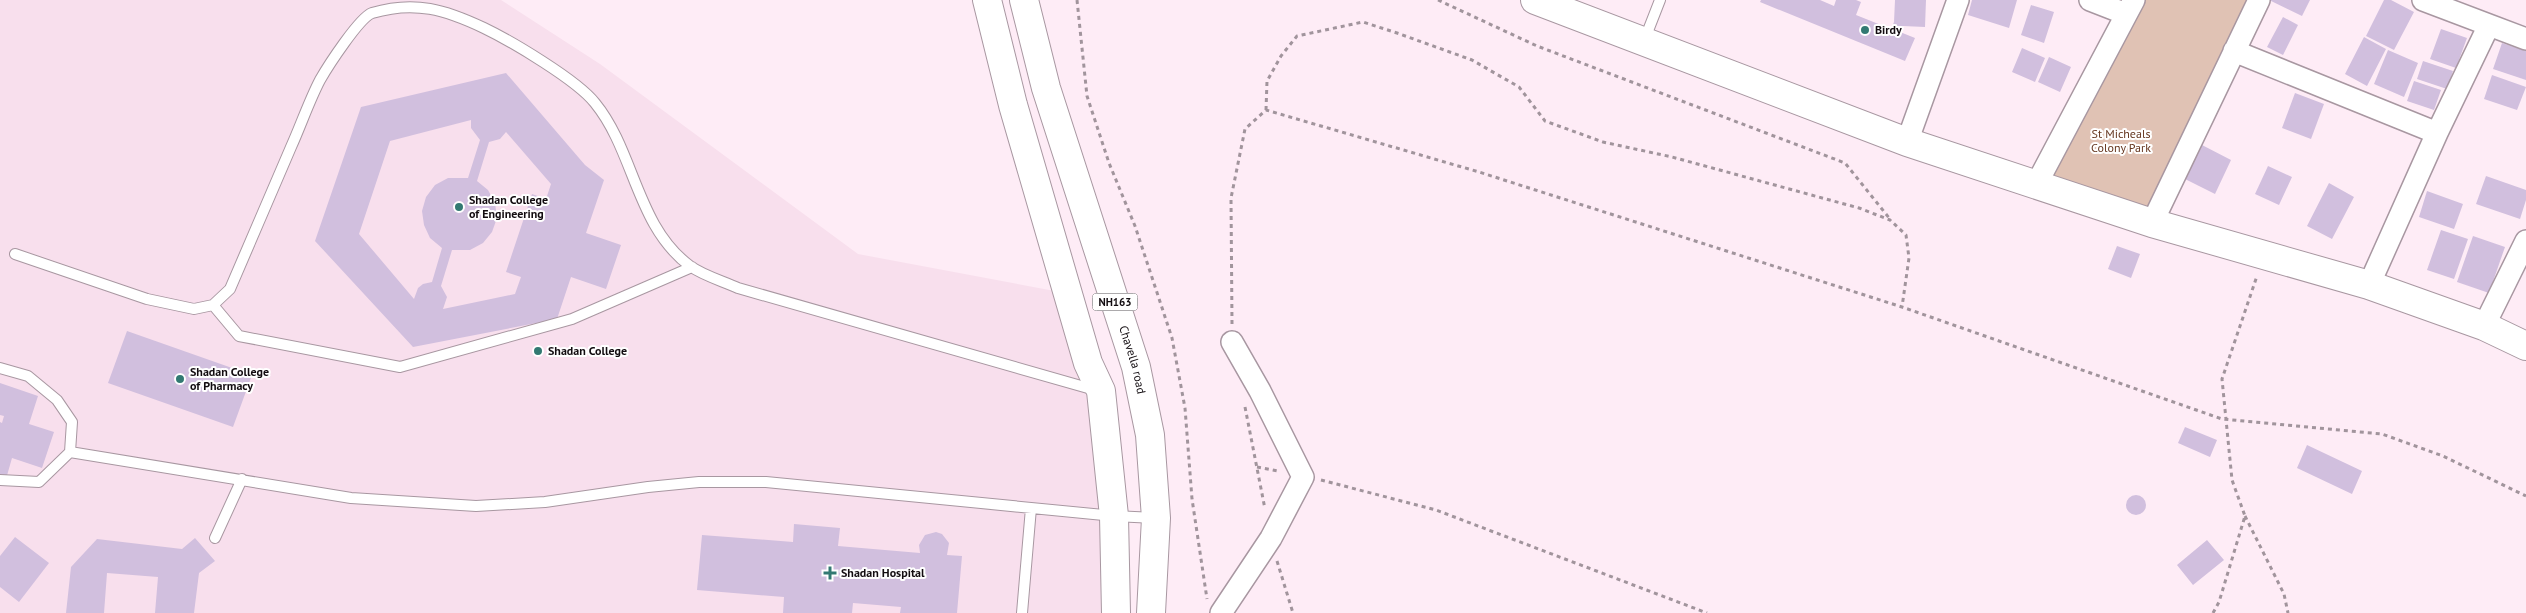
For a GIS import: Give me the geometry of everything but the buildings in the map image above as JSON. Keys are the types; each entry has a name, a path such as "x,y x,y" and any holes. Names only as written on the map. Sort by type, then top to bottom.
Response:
{"main road":[{"path":"986,0 1013,105 1079,334 1088,362 1101,391 1114,516 1116,613"},
{"name":"Chavella road","path":"1024,0 1046,88 1136,367 1150,435 1156,518 1151,613"},
{"path":"1535,0 1570,7 1644,42 1736,75 1907,142 2152,223 2369,285 2484,326 2526,346"}],"street":[{"path":"1907,142 1958,0"},
{"path":"2036,185 2130,7 2090,0"},
{"path":"2152,223 2259,0"},
{"path":"2423,0 2526,40"},
{"path":"2369,285 2437,133 2489,26"},
{"path":"2234,51 2437,133"},
{"path":"2484,326 2526,241"},
{"path":"1214,608 1271,538 1304,477 1260,391 1232,342"}],"lane":[{"path":"1644,42 1660,0"},
{"path":"15,254 147,299 194,309 213,305 230,289 320,80 348,39 370,13 394,7 420,4 449,11 495,33 581,88 596,103 612,131 645,207 668,247 692,267 738,288 1101,391"},
{"path":"213,305 239,336 400,367 572,319 692,267"},
{"path":"0,368 28,376 57,400 72,422 70,452 39,482 0,480"},
{"path":"70,452 352,498 476,506 545,502 648,487 699,482 766,482 1114,516 1156,518"},
{"path":"215,538 242,479"},
{"path":"1022,613 1031,508"}],"path":[{"path":"1077,0 1087,96 1172,338 1185,408 1192,499 1214,608"},
{"path":"1438,0 1537,46 1845,163 1890,220 1906,235 1909,258 1902,307"},
{"path":"1232,342 1231,198 1245,129 1266,110 1267,81 1281,56 1296,36 1363,22 1472,60 1519,87 1545,121 1604,142 1672,157 1859,208 1890,220"},
{"path":"1266,110 1479,172 1902,307 2226,419 2382,434 2443,456 2526,496"},
{"path":"2265,256 2222,379 2232,480 2246,516 2284,594 2288,613"},
{"path":"1243,400 1271,538 1293,613"},
{"path":"1257,467 1436,510 1707,613"},
{"path":"2212,613 2220,602 2246,516"}],"shaded area":[{"name":"Shadan College","path":"0,0 501,0 600,64 858,254 1060,292 1092,411 1103,481 1105,613 0,613"}],"green space":[{"name":"St Micheals Colony Park","path":"2130,0 2256,0 2151,217 2038,174"}],"place":[{"name":"Birdy","path":"1865,30"},
{"name":"Shadan College of Engineering","path":"459,207"},
{"name":"Shadan College","path":"538,351"},
{"name":"Shadan College of Pharmacy","path":"180,379"},
{"name":"Shadan Hospital","path":"830,573"}]}
